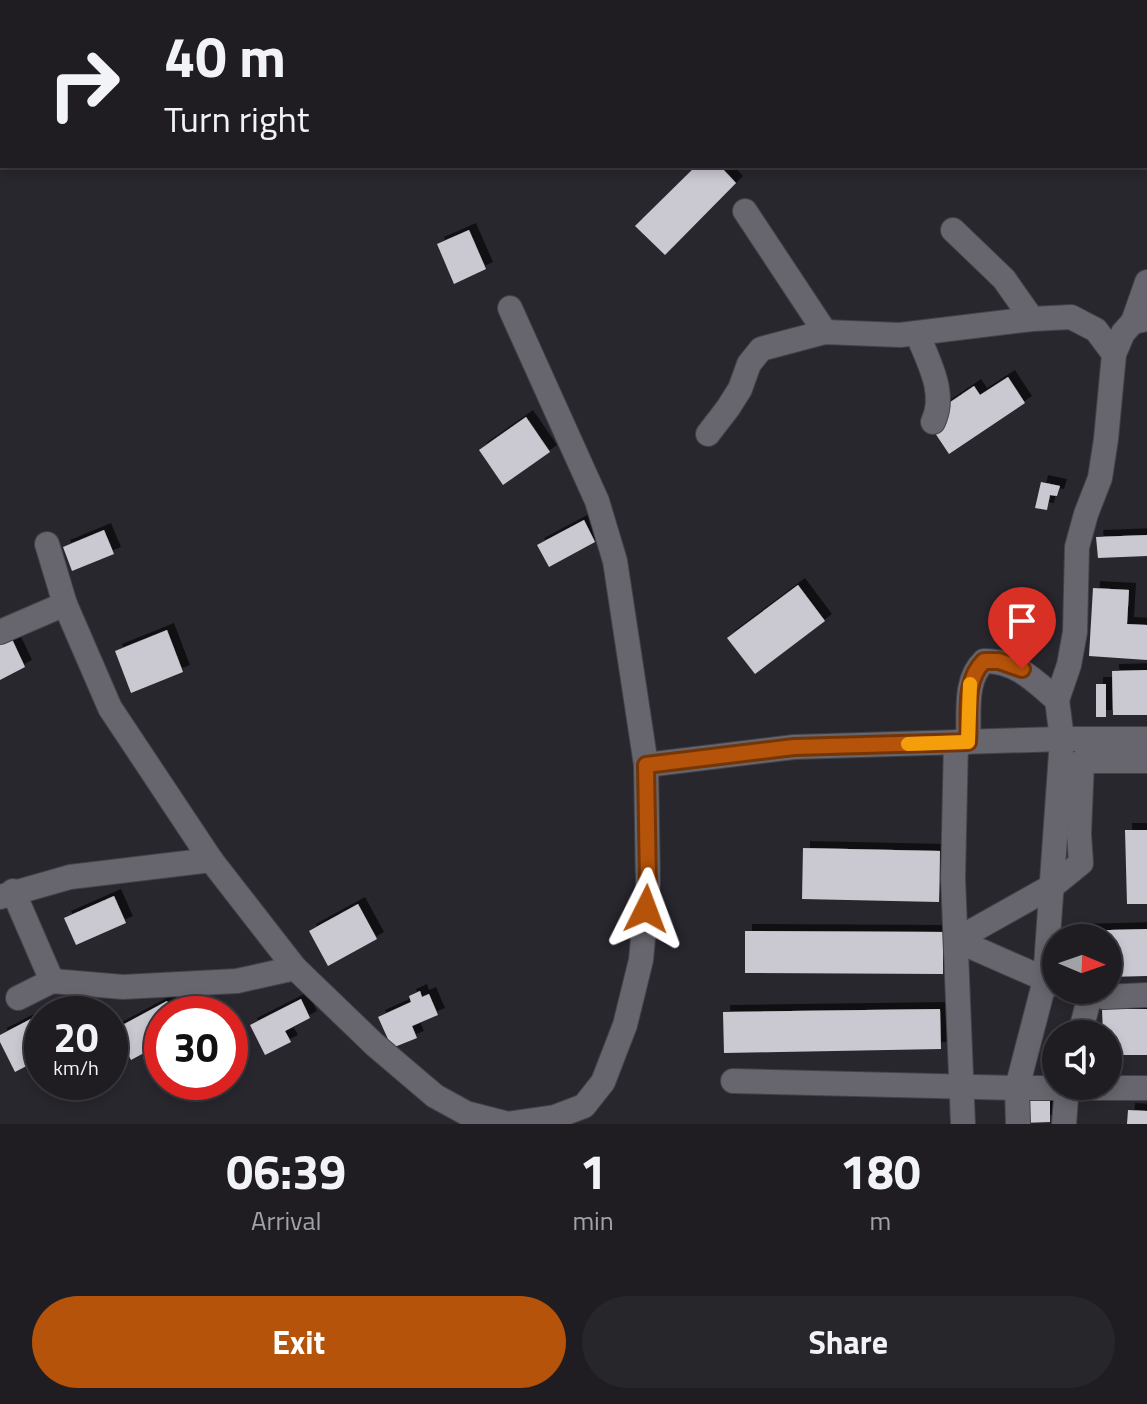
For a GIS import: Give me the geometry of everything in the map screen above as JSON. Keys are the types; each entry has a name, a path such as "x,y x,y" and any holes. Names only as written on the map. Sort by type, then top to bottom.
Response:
{"street":[{"path":"745,211 825,332"},
{"path":"953,230 1004,279 1032,319"},
{"path":"1053,924 1062,739 1057,700 1069,665 1075,632 1077,547 1100,478 1129,332 1147,282"},
{"path":"47,544 65,604 110,708 211,860 295,968 423,1086 466,1113 508,1124 555,1117 584,1106 603,1082 625,1025 641,960 648,884 646,765 615,561 597,501 510,308"},
{"path":"708,434 740,389 755,354 761,349 825,332 917,333 1071,317 1096,330 1129,332"},
{"path":"917,333 938,390 939,405 933,422"},
{"path":"0,632 65,604"},
{"path":"963,1124 953,878 969,687 974,670 984,661 999,661 1022,669 1057,700"},
{"path":"646,765 794,747 1147,739"},
{"path":"956,940 1054,885 1081,863 1082,761 1147,761"},
{"path":"52,981 6,894 70,877 211,860"},
{"path":"956,940 1042,978"},
{"path":"18,998 52,981 123,987 237,981 295,968"},
{"path":"1122,994 1147,995"},
{"path":"1018,1124 1017,1088 1044,1004"},
{"path":"733,1081 1042,1087"},
{"path":"1122,1087 1147,1088"},
{"path":"1064,1124 1066,1100"}],"building":[{"path":"694,168 722,168 736,183 665,255 635,226"},
{"path":"469,230 486,269 454,284 437,244"},
{"path":"1008,377 1025,403 949,454 931,427 949,416 943,407 974,386 980,395"},
{"path":"526,417 550,452 503,485 479,450"},
{"path":"1041,482 1060,486 1057,496 1050,495 1047,510 1035,508"},
{"path":"584,520 595,542 549,567 537,545"},
{"path":"104,530 114,554 72,571 63,547"},
{"path":"1147,535 1147,556 1098,558 1096,537"},
{"path":"798,585 825,621 755,674 727,638"},
{"path":"1093,588 1129,590 1127,624 1147,625 1147,660 1089,656"},
{"path":"167,630 183,672 131,693 115,651"},
{"path":"10,635 25,667 0,680 0,640"},
{"path":"1147,670 1147,715 1113,715 1112,671"},
{"path":"1096,684 1106,684 1106,717 1096,717"},
{"path":"1125,830 1147,830 1147,904 1127,904"},
{"path":"803,848 940,851 939,902 802,899"},
{"path":"114,896 126,923 76,945 64,918"},
{"path":"358,904 377,939 328,966 309,931"},
{"path":"1147,929 1147,976 1122,977 1122,930"},
{"path":"745,931 943,932 943,974 745,973"},
{"path":"420,991 422,997 429,994 438,1015 412,1026 417,1038 392,1048 378,1017 411,1002 409,996"},
{"path":"301,999 310,1018 285,1031 291,1042 265,1055 250,1025"},
{"path":"940,1009 941,1049 724,1053 723,1012"},
{"path":"1102,1009 1147,1009 1147,1055 1122,1055 1122,1020 1102,1020"},
{"path":"144,1013 144,1053 131,1060 128,1054 128,1022"},
{"path":"24,1022 24,1067 15,1072 0,1042 0,1035"},
{"path":"1022,1091 1042,1091 1042,1100 1050,1100 1050,1122 1022,1123"},
{"path":"1128,1110 1147,1111 1147,1124 1127,1124"}],"slow traffic":[{"path":"908,744 968,742 970,684"}],"route":[{"path":"646,909 646,765 794,747 968,742 971,714 969,687 974,670 984,661 999,661 1022,669"}]}
